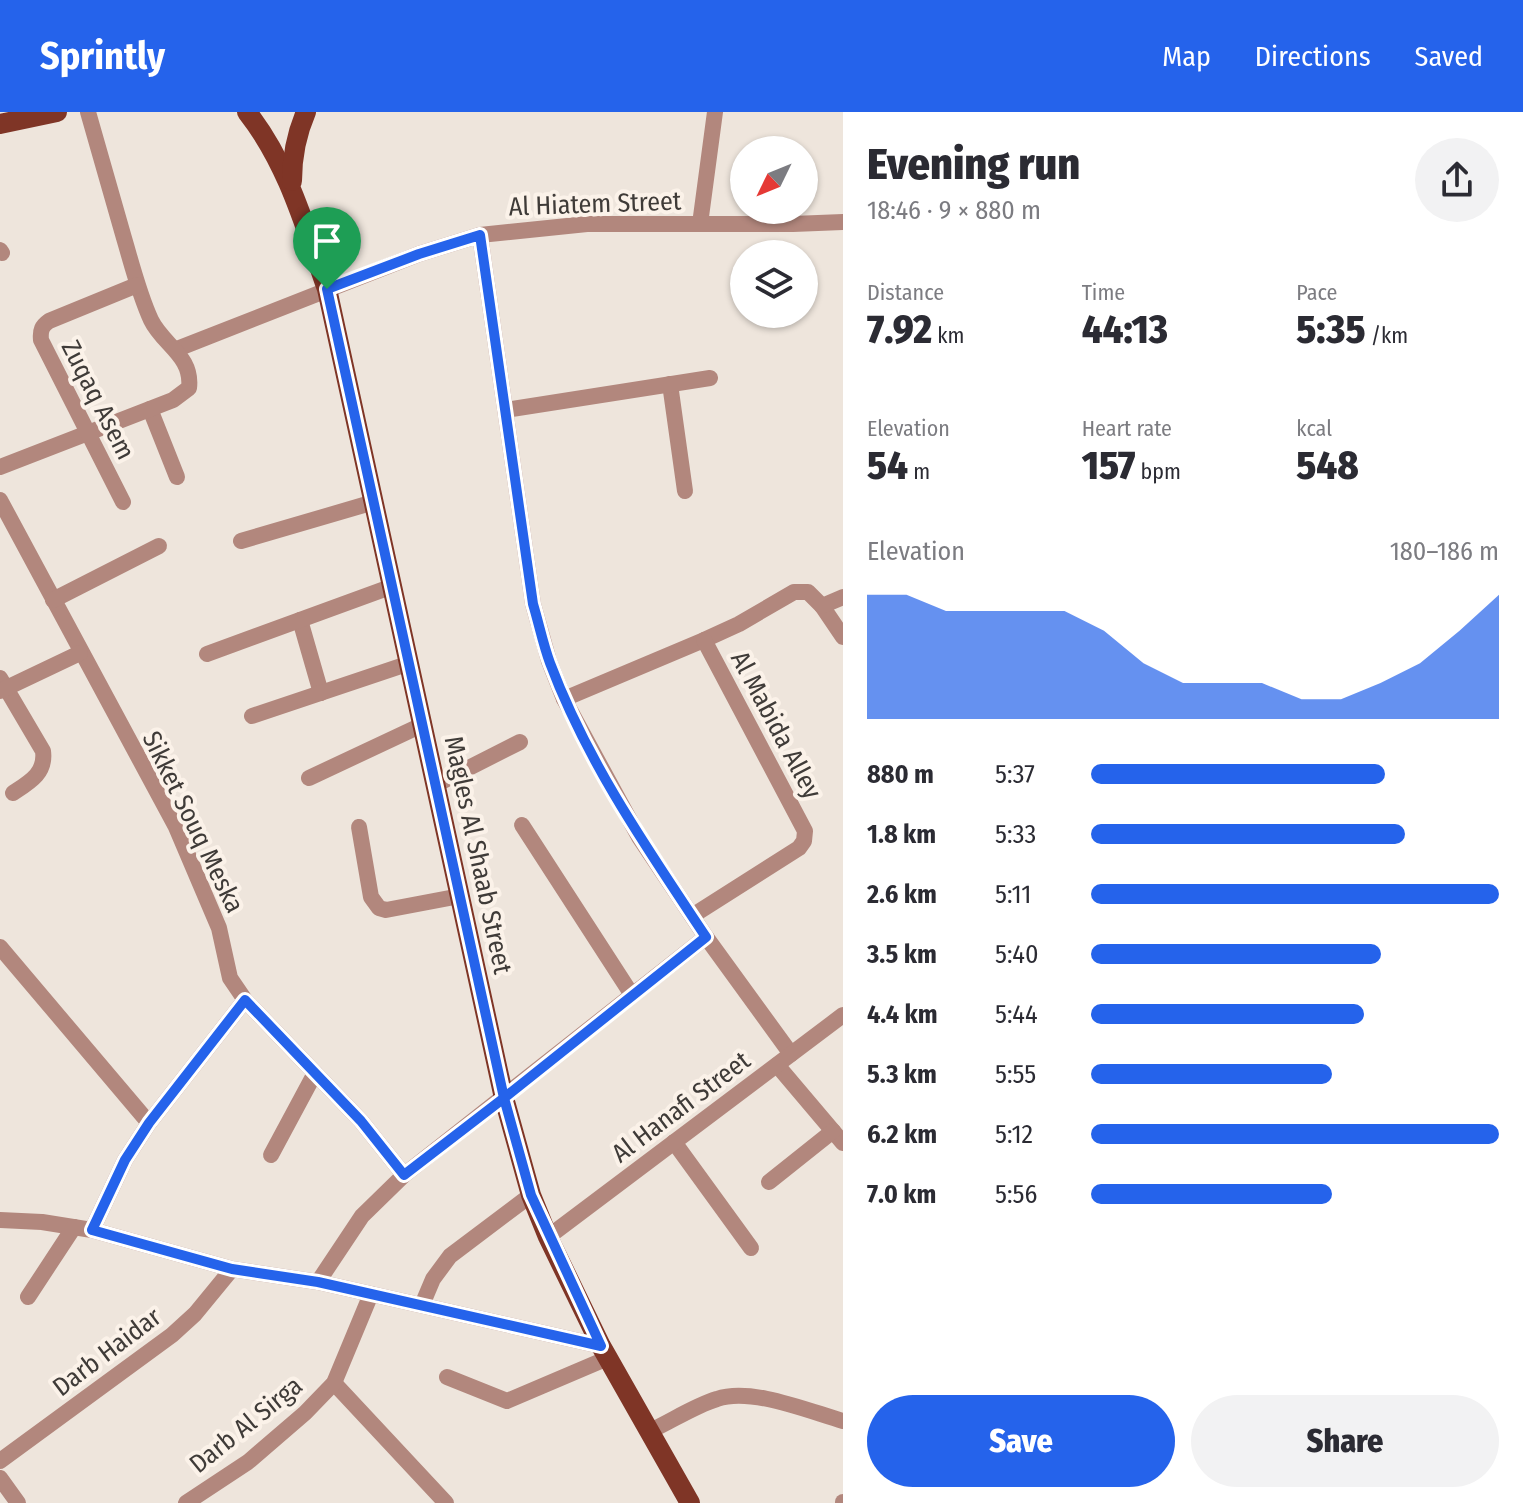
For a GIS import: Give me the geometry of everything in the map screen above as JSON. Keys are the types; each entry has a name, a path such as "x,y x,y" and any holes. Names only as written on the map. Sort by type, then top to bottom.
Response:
{"main road":[{"path":"0,124 57,112"},
{"name":"Magles Al Shaab Street","path":"247,112 280,161 327,289 504,1098 531,1195 604,1352 690,1503"},
{"name":"Magles Al Shaab Street","path":"292,189 292,159 306,112"}],"street":[{"path":"0,467 173,400 189,388 187,369 177,349 157,331 137,285 88,112"},
{"path":"700,224 715,112"},
{"name":"Al Hiatem Street","path":"177,349 419,254 480,235 587,224 843,222"},
{"path":"480,235 533,604 549,661 564,699 639,837 784,1060 838,1137 769,1182"},
{"name":"Zuqaq Asem","path":"123,502 41,340 40,332 49,321 137,285"},
{"path":"505,410 710,378"},
{"path":"670,384 685,491"},
{"path":"150,409 177,477"},
{"name":"Sikket Souq Meska","path":"0,500 176,827 219,928 230,978 245,1000 361,1121 404,1175"},
{"path":"241,541 374,502"},
{"path":"53,600 159,546"},
{"path":"207,654 393,586"},
{"path":"564,699 739,624 794,592 808,592 822,606 843,637"},
{"path":"822,606 843,597"},
{"path":"300,620 321,693"},
{"name":"Al Mabida Alley","path":"692,916 799,848 805,831 704,640"},
{"path":"13,793 40,773 45,761 43,751 2,686 80,653"},
{"path":"252,716 410,663"},
{"path":"309,778 424,724"},
{"path":"437,784 520,742"},
{"path":"522,825 632,995"},
{"path":"359,827 371,897 379,908 386,910 460,896"},
{"path":"318,1282 362,1216 404,1175 706,937"},
{"path":"0,947 149,1123"},
{"path":"92,1230 125,1160 149,1123 245,1000"},
{"name":"Al Hanafi Street","path":"548,1237 843,1015"},
{"path":"271,1155 315,1073"},
{"path":"674,1142 751,1248"},
{"path":"422,1305 433,1279 450,1256 531,1195"},
{"path":"0,1220 92,1230 232,1269 318,1282 422,1305 604,1352"},
{"path":"28,1297 74,1227"},
{"name":"Darb Haidar","path":"0,1461 172,1335 195,1314 232,1269"},
{"name":"Darb Al Sirga","path":"186,1503 248,1462 305,1413 334,1383 371,1294"},
{"path":"447,1377 507,1401 604,1352"},
{"path":"334,1383 446,1503"},
{"path":"650,1431 716,1399 733,1395 760,1398 843,1421"},
{"path":"0,1478 18,1503"}],"route":[{"path":"327,289 480,235 533,604 549,661 593,756 639,837 706,937 504,1098 531,1195 601,1346 318,1282 232,1269 92,1230 125,1160 149,1123 245,1000 361,1121 404,1175 504,1098 327,289"}]}
